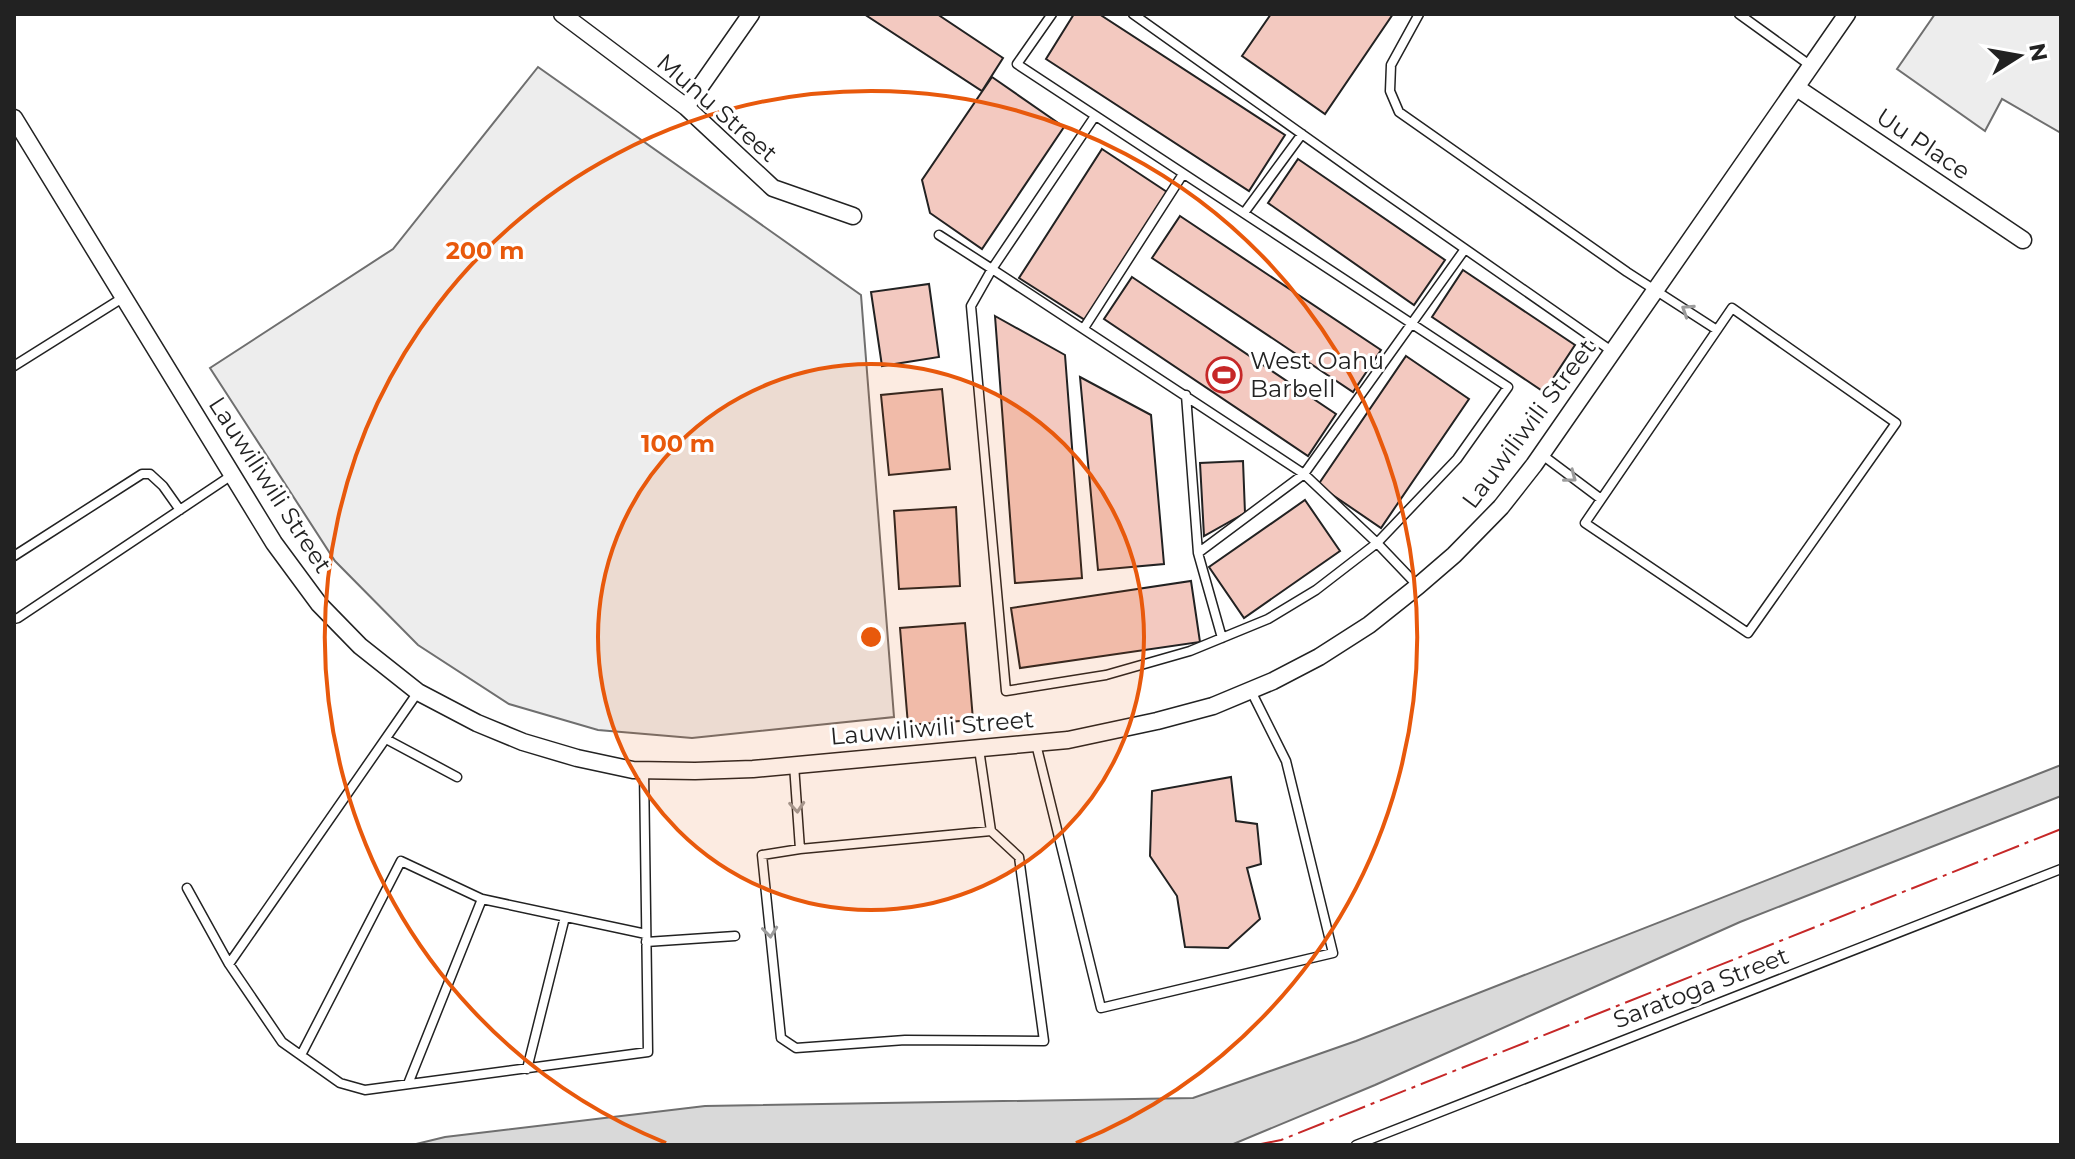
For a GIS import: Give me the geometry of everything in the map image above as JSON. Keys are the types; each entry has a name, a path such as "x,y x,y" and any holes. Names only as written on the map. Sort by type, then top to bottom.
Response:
{"street":[{"name":"Munu Street","path":"562,14 686,107 773,188 853,216"},
{"path":"686,107 751,14"},
{"name":"Lauwiliwili Street","path":"14,118 274,543 319,604 360,646 418,692 477,723 523,742 633,770 695,771 1068,740 1157,721 1213,706 1251,690 1319,657 1369,625 1454,555 1501,507 1613,352 1847,14"},
{"name":"Uu Place","path":"1797,88 2023,240"}],"lane":[{"path":"1052,14 1017,64 1508,387 1457,459 1377,543 1316,590 1268,619 1190,651 1106,675 1006,691 971,306 992,269 1095,116"},
{"path":"1133,14 1613,352"},
{"path":"1419,14 1391,65 1390,91 1399,112 1627,272 1717,330"},
{"path":"1739,14 1811,66"},
{"path":"1244,213 1302,134"},
{"path":"1084,328 1183,174"},
{"path":"939,235 1304,474 1418,586"},
{"path":"1198,553 1304,474 1465,249"},
{"path":"14,366 124,297"},
{"path":"1732,308 1896,423 1748,633 1585,523 1601,499 1732,308"},
{"path":"1186,395 1198,553 1222,638"},
{"path":"1541,454 1601,499"},
{"path":"14,556 142,474 150,474 156,479 180,510"},
{"path":"14,619 232,475"},
{"path":"1035,743 1101,1008 1333,953 1286,761 1251,690"},
{"path":"229,964 418,692"},
{"path":"386,739 457,777"},
{"path":"979,748 991,831 1019,857 1044,1041 905,1040 796,1048 781,1038 762,855 991,831"},
{"path":"794,765 800,849"},
{"path":"187,888 229,964 282,1042 340,1083 365,1090 648,1052 644,770"},
{"path":"301,1055 401,861 482,899 646,938 735,936"},
{"name":"Saratoga Street","path":"1356,1145 2061,869"},
{"path":"408,1084 482,899"},
{"path":"527,1069 565,917"}],"shaded area":[{"path":"1935,14 2061,14 2061,133 2002,99 1985,131 1897,69"},
{"path":"538,67 861,295 894,717 692,738 598,730 509,704 418,645 335,561 210,368 393,249"},
{"path":"2061,765 2061,796 1740,922 1375,1085 1231,1145 412,1145 445,1137 705,1106 1193,1098 1356,1041"}],"building":[{"path":"864,14 937,14 1003,58 982,91"},
{"path":"1074,14 1099,14 1285,135 1249,191 1046,59"},
{"path":"1271,14 1393,14 1325,114 1242,56"},
{"path":"992,77 1064,127 982,249 930,213 922,180"},
{"path":"1102,149 1167,192 1085,320 1019,278"},
{"path":"1298,159 1445,260 1414,305 1268,203"},
{"path":"1180,216 1381,350 1353,392 1152,258"},
{"path":"1463,270 1575,345 1544,392 1432,317"},
{"path":"1132,277 1336,414 1308,456 1104,319"},
{"path":"929,284 939,357 882,366 871,292"},
{"path":"995,316 1065,355 1082,578 1015,583"},
{"path":"1406,356 1469,399 1381,528 1318,485"},
{"path":"1080,377 1151,415 1164,564 1098,570"},
{"path":"942,389 950,469 889,475 881,395"},
{"path":"1243,461 1245,513 1204,536 1200,463"},
{"path":"1305,500 1340,551 1244,618 1209,567"},
{"path":"956,507 960,586 899,589 894,511"},
{"path":"1191,581 1200,642 1020,668 1011,608"},
{"path":"965,623 973,720 908,725 900,628"},
{"path":"1231,777 1236,821 1257,824 1261,864 1247,868 1260,919 1228,948 1185,947 1177,896 1150,856 1152,791"}],"power":[{"path":"1256,1145 1281,1140 2061,829"}],"place":[{"name":"West Oahu Barbell","path":"1224,375"}]}
